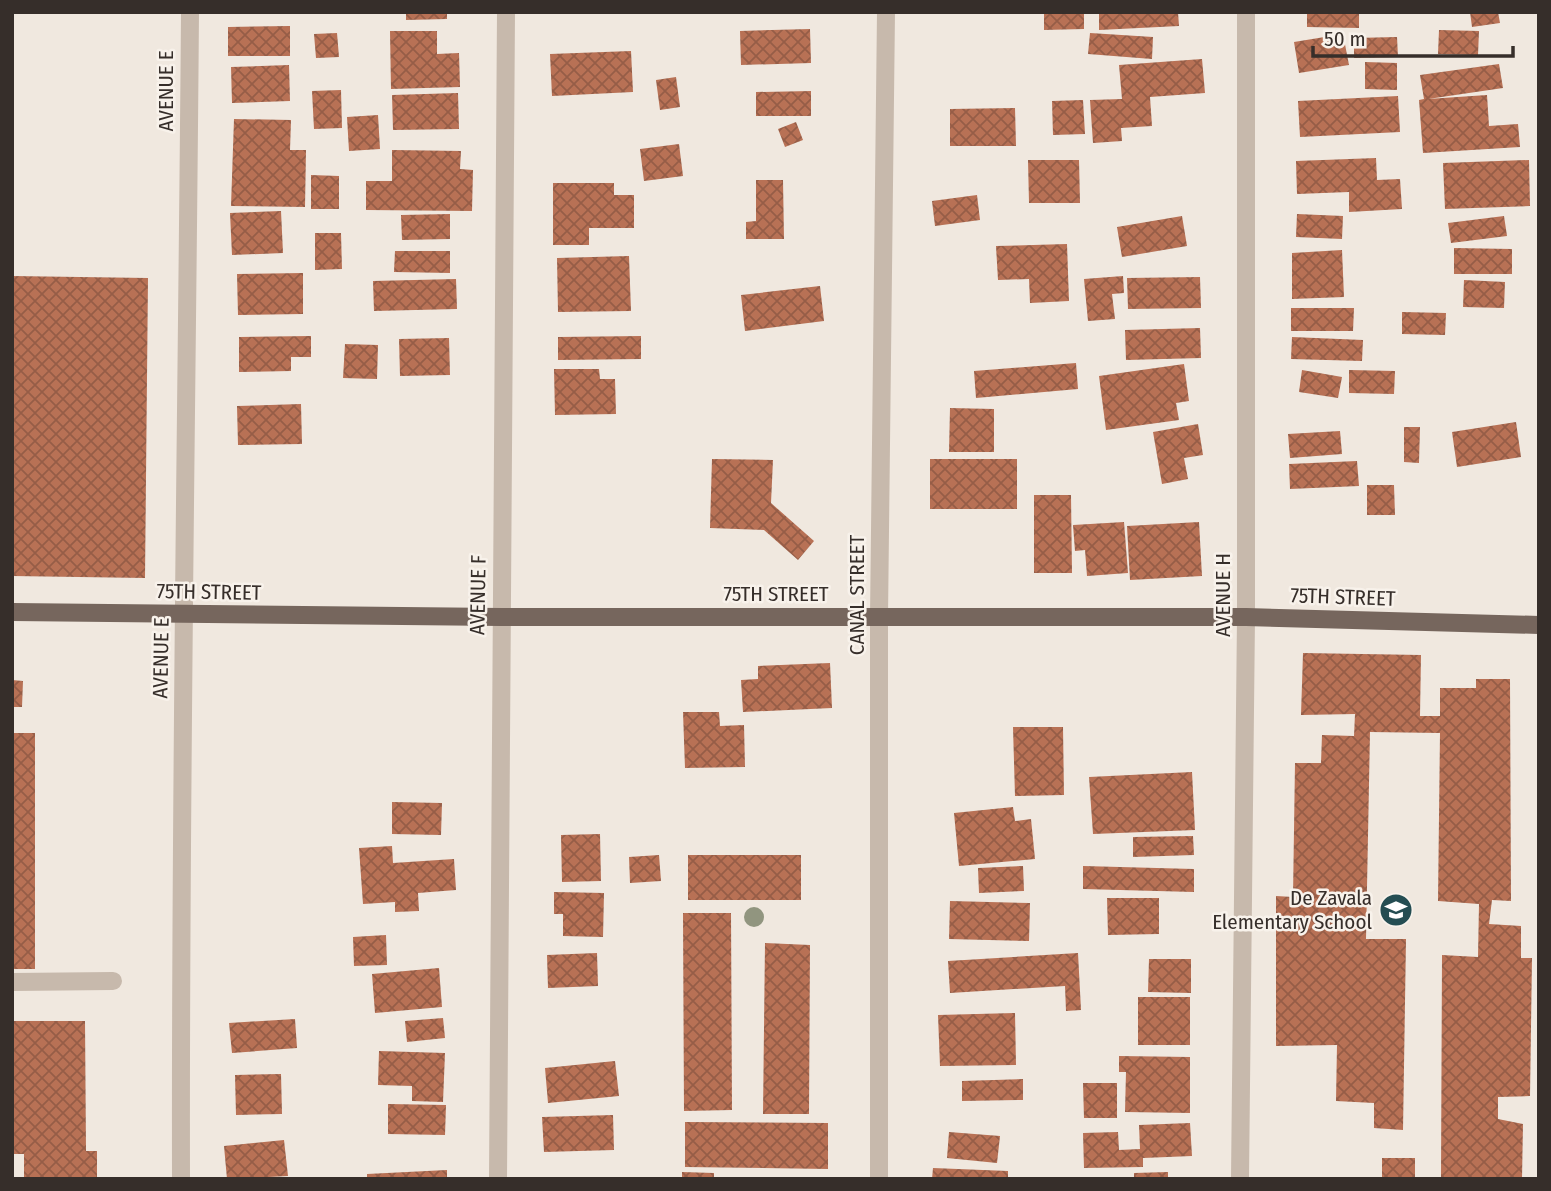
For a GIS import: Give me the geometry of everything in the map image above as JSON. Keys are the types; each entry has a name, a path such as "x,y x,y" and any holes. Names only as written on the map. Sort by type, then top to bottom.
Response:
{"main road":[{"name":"75TH STREET","path":"12,612 501,617 1246,617 1539,625"}],"street":[{"name":"AVENUE E","path":"181,1179 180,924 190,12"},
{"name":"AVENUE F","path":"498,1179 506,12"},
{"name":"CANAL STREET","path":"879,1179 879,617 886,12"},
{"name":"AVENUE H","path":"1240,1179 1246,617 1245,12"},
{"path":"12,982 113,981"}],"building":[{"path":"406,12 447,12 447,19 406,20"},
{"path":"1044,12 1084,12 1084,29 1044,30"},
{"path":"1099,12 1178,12 1179,26 1099,30"},
{"path":"1307,12 1359,12 1359,28 1307,27"},
{"path":"1470,12 1498,12 1500,23 1472,27"},
{"path":"290,26 290,56 228,56 228,27"},
{"path":"810,29 811,63 741,65 740,31"},
{"path":"1439,30 1479,31 1478,55 1438,54"},
{"path":"390,31 437,31 437,54 459,53 460,87 391,89"},
{"path":"337,33 339,57 316,58 314,34"},
{"path":"1090,33 1153,37 1152,59 1088,54"},
{"path":"1343,34 1349,65 1299,73 1294,42"},
{"path":"1397,37 1398,57 1354,58 1354,38"},
{"path":"631,51 633,92 552,96 550,54"},
{"path":"1202,59 1205,93 1150,97 1152,126 1121,128 1122,141 1093,143 1090,100 1122,99 1119,65"},
{"path":"1365,62 1397,63 1397,90 1365,89"},
{"path":"1499,64 1503,88 1428,99 1487,95 1489,126 1518,124 1520,147 1423,153 1419,100 1424,99 1420,75"},
{"path":"289,65 290,101 232,103 231,67"},
{"path":"676,77 680,107 660,110 656,80"},
{"path":"341,90 342,128 314,129 312,91"},
{"path":"811,91 811,116 756,116 756,92"},
{"path":"458,93 459,129 393,130 392,95"},
{"path":"1398,96 1400,132 1300,137 1298,101"},
{"path":"1083,100 1085,134 1053,135 1052,101"},
{"path":"1015,108 1016,146 950,146 950,109"},
{"path":"378,115 380,149 349,151 347,117"},
{"path":"234,119 291,120 290,150 306,150 305,207 231,206"},
{"path":"796,122 803,140 785,147 778,129"},
{"path":"679,144 683,176 644,181 640,149"},
{"path":"392,150 461,151 460,169 473,170 472,211 366,210 366,181 392,181"},
{"path":"1376,158 1377,180 1400,179 1402,209 1349,212 1349,192 1297,194 1296,161"},
{"path":"1028,160 1079,160 1080,203 1029,203"},
{"path":"1529,160 1530,206 1445,209 1443,163"},
{"path":"311,175 339,176 339,209 311,209"},
{"path":"756,180 783,180 784,239 746,239 746,222 756,221"},
{"path":"553,183 614,183 614,195 634,195 634,228 589,228 589,245 553,245"},
{"path":"977,195 980,220 935,226 932,201"},
{"path":"281,211 283,253 232,255 230,213"},
{"path":"450,214 450,239 402,240 401,215"},
{"path":"1297,214 1343,216 1342,239 1296,237"},
{"path":"1182,216 1187,246 1122,257 1117,227"},
{"path":"1504,216 1507,236 1451,243 1448,223"},
{"path":"315,233 341,233 342,269 315,270"},
{"path":"1067,244 1069,301 1030,303 1029,279 998,280 996,246"},
{"path":"1454,248 1512,249 1512,274 1454,274"},
{"path":"1342,250 1344,297 1292,299 1292,253"},
{"path":"395,251 450,251 450,273 394,272"},
{"path":"629,256 631,311 558,312 557,258"},
{"path":"303,273 303,314 238,315 237,274"},
{"path":"12,276 148,278 145,578 12,576"},
{"path":"1123,276 1124,293 1112,294 1115,319 1088,321 1084,279"},
{"path":"1200,277 1201,308 1128,309 1127,278"},
{"path":"456,279 457,309 374,311 373,281"},
{"path":"1464,280 1505,282 1504,308 1463,307"},
{"path":"820,286 824,321 745,331 741,295"},
{"path":"1291,308 1354,308 1353,331 1291,331"},
{"path":"1402,312 1446,313 1445,335 1402,334"},
{"path":"1200,328 1201,358 1126,360 1125,330"},
{"path":"311,336 311,357 291,357 291,371 239,372 239,337"},
{"path":"641,336 641,359 558,360 558,337"},
{"path":"1292,337 1363,340 1362,361 1291,359"},
{"path":"449,338 450,375 400,376 399,339"},
{"path":"345,344 378,345 377,379 343,378"},
{"path":"1076,363 1078,389 976,398 974,371"},
{"path":"1184,364 1189,401 1176,403 1179,420 1106,430 1099,376"},
{"path":"554,369 599,369 600,379 615,379 616,414 555,415"},
{"path":"1302,370 1342,377 1338,398 1299,392"},
{"path":"1349,370 1395,371 1394,394 1349,393"},
{"path":"301,404 302,444 238,445 237,406"},
{"path":"950,408 994,409 994,452 949,452"},
{"path":"1516,422 1521,457 1457,467 1452,432"},
{"path":"1198,424 1203,455 1184,458 1188,479 1162,484 1153,432"},
{"path":"1404,427 1420,427 1419,463 1404,462"},
{"path":"1340,431 1342,454 1290,458 1288,434"},
{"path":"712,459 773,460 771,503 814,541 798,560 764,530 710,528"},
{"path":"930,459 1017,459 1017,509 930,509"},
{"path":"1357,461 1359,486 1290,489 1289,464"},
{"path":"1367,485 1394,485 1395,515 1367,515"},
{"path":"1034,495 1071,495 1072,573 1034,573"},
{"path":"1124,522 1128,573 1087,576 1085,550 1075,551 1073,525"},
{"path":"1199,522 1202,576 1130,580 1127,526"},
{"path":"1303,653 1421,655 1420,716 1440,716 1440,688 1476,688 1476,679 1510,679 1511,901 1492,900 1489,924 1521,926 1521,958 1532,958 1530,1096 1498,1097 1498,1119 1523,1124 1522,1179 1441,1179 1442,955 1478,957 1479,904 1438,901 1440,733 1370,732 1366,939 1406,939 1403,1130 1374,1128 1374,1103 1336,1101 1337,1045 1276,1046 1276,896 1293,897 1295,763 1321,763 1322,735 1354,736 1355,714 1301,715"},
{"path":"830,663 832,708 743,712 741,680 758,679 758,666"},
{"path":"12,680 23,681 22,707 12,707"},
{"path":"683,712 719,712 720,726 744,725 745,767 685,768"},
{"path":"1013,727 1063,727 1064,795 1015,796"},
{"path":"12,733 35,733 35,969 12,969"},
{"path":"1192,772 1195,830 1093,834 1089,777"},
{"path":"392,802 442,803 441,835 392,834"},
{"path":"1013,807 1015,821 1031,819 1035,859 959,866 954,813"},
{"path":"600,834 601,881 562,882 561,835"},
{"path":"1193,836 1194,855 1133,857 1133,837"},
{"path":"392,846 393,863 454,859 456,890 418,893 419,911 395,912 395,902 363,904 359,848"},
{"path":"659,855 661,881 630,883 629,857"},
{"path":"688,855 801,855 801,900 688,900"},
{"path":"1023,866 1024,891 979,893 978,868"},
{"path":"1083,866 1194,869 1194,892 1083,889"},
{"path":"554,892 604,893 603,937 563,936 563,914 554,914"},
{"path":"1107,898 1159,898 1159,934 1108,935"},
{"path":"950,901 1030,903 1029,941 949,939"},
{"path":"683,913 731,913 732,1110 684,1111"},
{"path":"386,935 387,965 354,966 353,937"},
{"path":"765,943 810,945 809,1114 763,1114"},
{"path":"597,953 598,986 548,988 547,955"},
{"path":"1078,953 1081,1010 1066,1011 1065,986 950,993 948,961"},
{"path":"1149,959 1191,959 1191,993 1148,992"},
{"path":"439,968 442,1007 375,1013 372,974"},
{"path":"1138,997 1190,997 1190,1045 1138,1045"},
{"path":"1015,1013 1016,1065 940,1066 938,1015"},
{"path":"443,1018 445,1038 407,1042 405,1021"},
{"path":"295,1019 297,1048 232,1053 229,1023"},
{"path":"12,1021 85,1021 86,1151 97,1151 97,1179 24,1179 24,1154 12,1154"},
{"path":"379,1051 445,1053 443,1102 412,1101 412,1086 378,1085"},
{"path":"1119,1056 1190,1057 1190,1113 1125,1112 1126,1072 1119,1072"},
{"path":"615,1061 619,1096 548,1103 545,1068"},
{"path":"281,1074 282,1114 236,1115 235,1075"},
{"path":"1023,1079 1023,1100 962,1101 962,1081"},
{"path":"1083,1083 1117,1083 1117,1118 1084,1118"},
{"path":"388,1104 446,1105 445,1135 388,1134"},
{"path":"613,1115 614,1150 544,1152 542,1117"},
{"path":"685,1122 828,1123 828,1169 685,1167"},
{"path":"1190,1123 1192,1156 1143,1158 1143,1167 1084,1168 1083,1133 1118,1132 1119,1150 1140,1149 1139,1125"},
{"path":"949,1132 1000,1136 997,1163 947,1158"},
{"path":"284,1140 288,1176 227,1179 224,1146"},
{"path":"1382,1158 1415,1158 1415,1179 1382,1179"},
{"path":"933,1168 1008,1171 1008,1179 932,1179"},
{"path":"447,1170 447,1179 367,1179 367,1174"},
{"path":"682,1172 714,1173 714,1179 682,1179"},
{"path":"1168,1172 1168,1179 1134,1179 1134,1173"}],"place":[{"name":"De Zavala Elementary School","path":"1396,910"}]}
